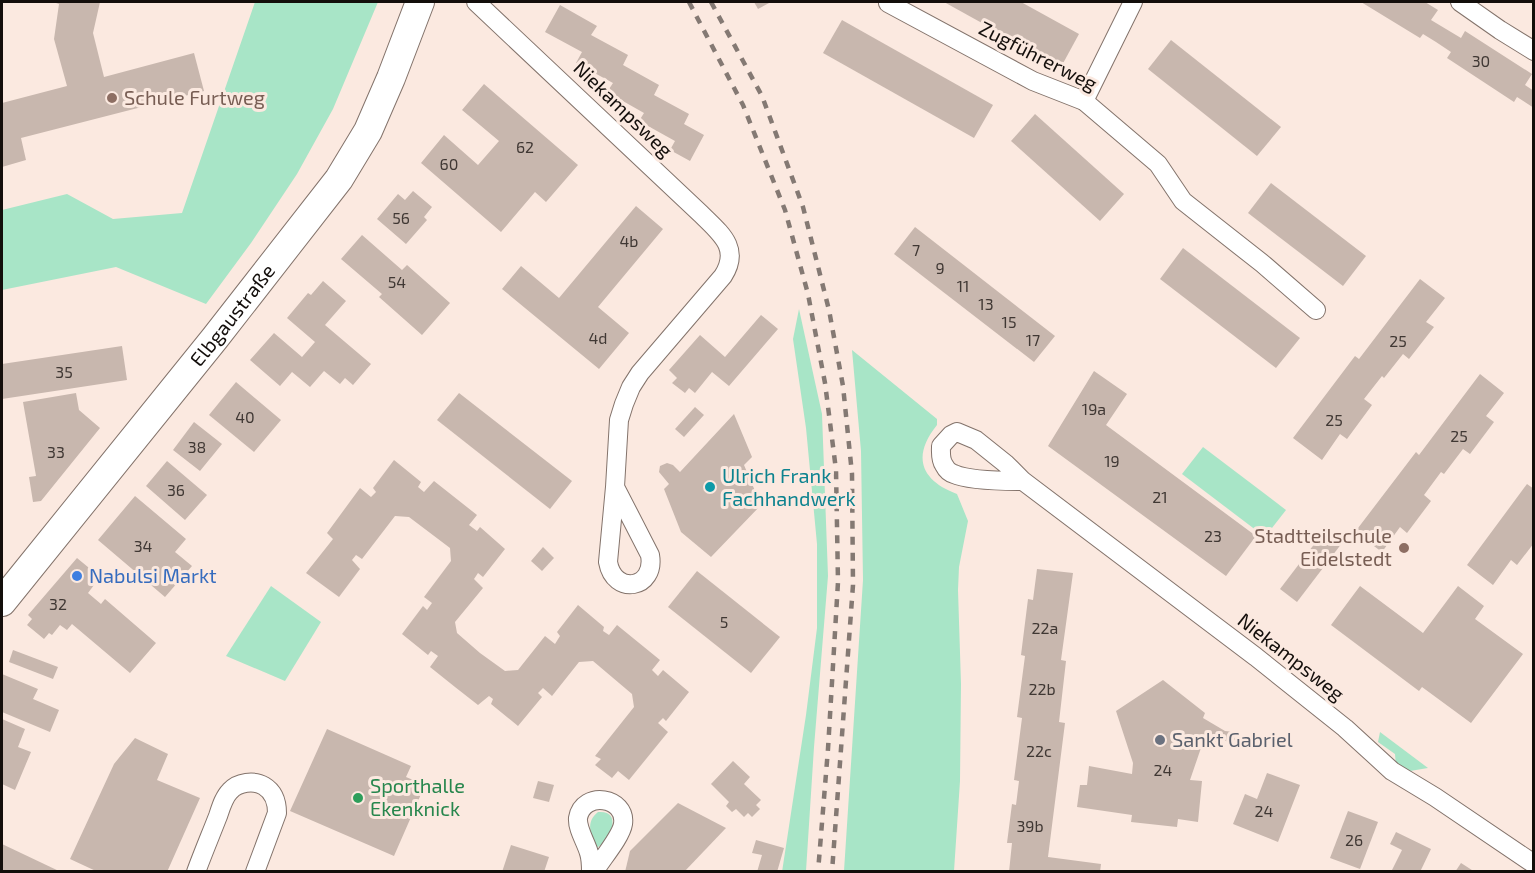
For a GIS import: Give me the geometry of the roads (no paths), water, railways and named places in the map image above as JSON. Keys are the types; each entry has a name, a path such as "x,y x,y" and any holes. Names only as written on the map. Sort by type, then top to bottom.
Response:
{"main road":[{"name":"Elbgaustraße","path":"2,602 215,338 339,179 368,131 420,2"}],"street":[{"name":"Niekampsweg","path":"476,2 720,233 727,243 730,256 729,267 640,373 631,387 619,420 615,487"},
{"path":"1084,101 1133,2"},
{"path":"1460,2 1533,51"},
{"name":"Zugführerweg","path":"888,3 1033,81 1084,101 1158,164 1183,201 1263,264 1316,310"},
{"name":"Niekampsweg","path":"1023,481 1256,657 1345,728 1392,771 1533,864"},
{"path":"615,487 650,555 650,570 646,577 632,585 619,582 610,570 608,562 615,487"},
{"path":"196,872 225,797 235,786 246,782 258,783 266,787 274,796 277,805 277,813 255,872"}],"railway":[{"path":"689,2 743,105 785,210 808,294 825,383 836,470 838,582 818,872"},
{"path":"711,2 762,96 803,207 829,310 843,386 852,474 853,585 832,872"}],"place":[{"name":"Schule Furtweg","path":"112,98"},
{"name":"Ulrich Frank Fachhandwerk","path":"710,487"},
{"name":"Stadtteilschule Eidelstedt","path":"1404,548"},
{"name":"Nabulsi Markt","path":"77,576"},
{"name":"Sankt Gabriel","path":"1160,740"},
{"name":"Sporthalle Ekenknick","path":"358,798"}]}
